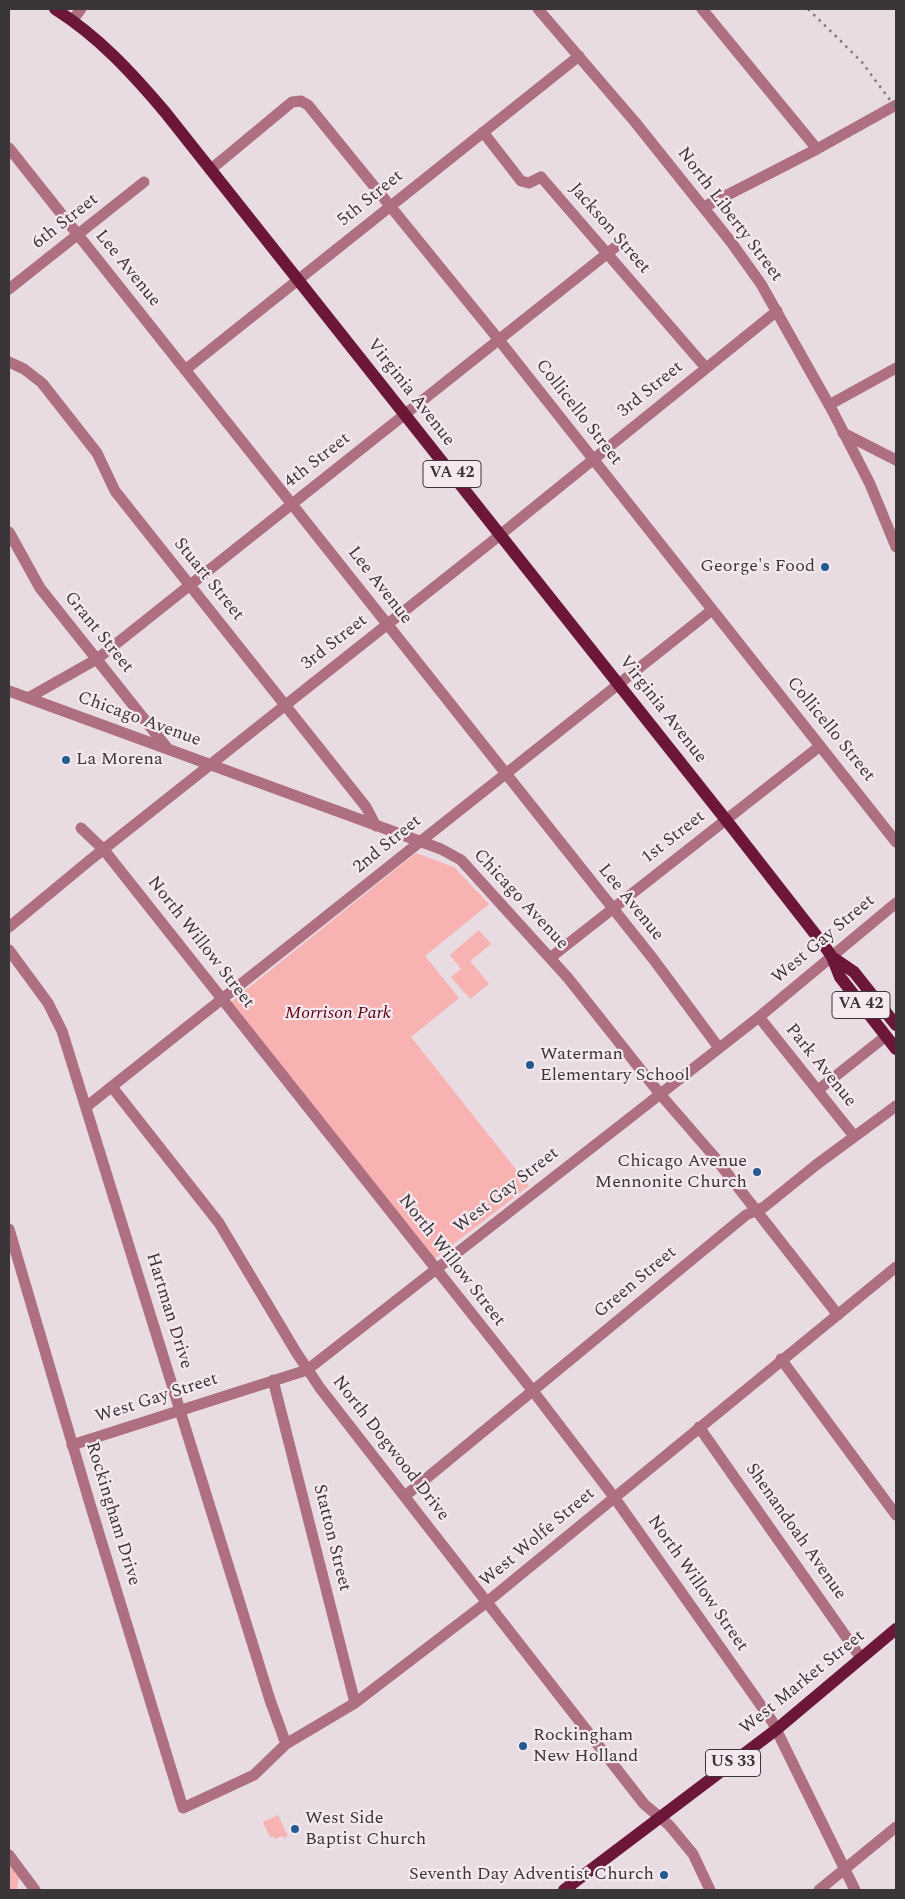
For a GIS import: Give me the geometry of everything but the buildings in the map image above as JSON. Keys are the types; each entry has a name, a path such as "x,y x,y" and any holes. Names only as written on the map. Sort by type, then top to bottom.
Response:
{"main road":[{"name":"Virginia Avenue","path":"55,9 72,20 107,49 133,75 165,112 726,820 832,957"},
{"name":"VA 42","path":"832,957 854,972 896,1025"},
{"name":"VA 42","path":"832,957 840,977 896,1049"},
{"name":"West Market Street","path":"564,1890 777,1729 896,1629"}],"street":[{"path":"72,20 81,9"},
{"path":"702,9 817,149"},
{"name":"North Liberty Street","path":"543,11 635,122 751,270 777,311 829,405 870,484 896,548"},
{"name":"5th Street","path":"185,370 579,56"},
{"name":"Collicello Street","path":"210,170 292,102 301,100 308,105 499,340 896,842"},
{"path":"704,208 896,105"},
{"name":"Jackson Street","path":"483,132 521,181 529,183 541,177 706,368"},
{"name":"Lee Avenue","path":"9,148 654,960 719,1048"},
{"name":"6th Street","path":"9,289 144,182"},
{"name":"4th Street","path":"28,698 97,659 623,241"},
{"name":"3rd Street","path":"9,927 777,311"},
{"name":"Stuart Street","path":"9,362 30,373 56,401 97,453 115,491 366,807 376,826"},
{"path":"829,405 896,368"},
{"path":"843,433 896,460"},
{"name":"Grant Street","path":"9,532 40,588 169,750"},
{"name":"2nd Street","path":"86,1107 223,1000 419,842 507,775 712,610"},
{"name":"Chicago Avenue","path":"9,691 447,852 465,863 550,958 660,1094 706,1147 838,1314"},
{"name":"1st Street","path":"550,958 820,746"},
{"name":"North Willow Street","path":"81,828 104,850 614,1497 777,1729 855,1890"},
{"name":"West Gay Street","path":"72,1444 307,1370 759,1017 896,903"},
{"name":"Hartman Drive","path":"9,950 48,1003 62,1031 270,1700 286,1744"},
{"name":"Park Avenue","path":"759,1017 854,1136"},
{"path":"818,1090 886,1036"},
{"name":"North Dogwood Drive","path":"112,1086 219,1223 307,1370 644,1804 661,1818 693,1854 710,1890"},
{"name":"Green Street","path":"405,1496 746,1214 764,1207 854,1136 896,1106"},
{"name":"Rockingham Drive","path":"9,1229 72,1444 184,1808"},
{"name":"West Wolfe Street","path":"184,1808 254,1775 286,1744 355,1703 487,1602 781,1359 896,1267"},
{"path":"781,1359 896,1515"},
{"name":"Statton Street","path":"274,1380 355,1703"},
{"name":"Shenandoah Avenue","path":"699,1427 861,1658"},
{"path":"819,1890 896,1827"},
{"path":"9,1855 35,1890"}],"green space":[{"name":"Morrison Park","path":"416,853 454,867 489,904 425,956 459,998 411,1037 529,1186 434,1259 231,1002"},
{"path":"479,930 491,944 470,961 489,984 470,999 451,977 461,969 450,955"},
{"path":"278,1815 288,1836 275,1839 273,1836 270,1837 263,1822"},
{"path":"9,1860 19,1877 17,1890 9,1890"}],"railway":[{"path":"808,9 861,61 896,108"}],"place":[{"name":"George's Food","path":"825,567"},
{"name":"La Morena","path":"66,760"},
{"name":"Waterman Elementary School","path":"530,1065"},
{"name":"Chicago Avenue Mennonite Church","path":"757,1172"},
{"name":"Rockingham New Holland","path":"523,1746"},
{"name":"West Side Baptist Church","path":"295,1829"},
{"name":"Seventh Day Adventist Church","path":"664,1875"}]}
